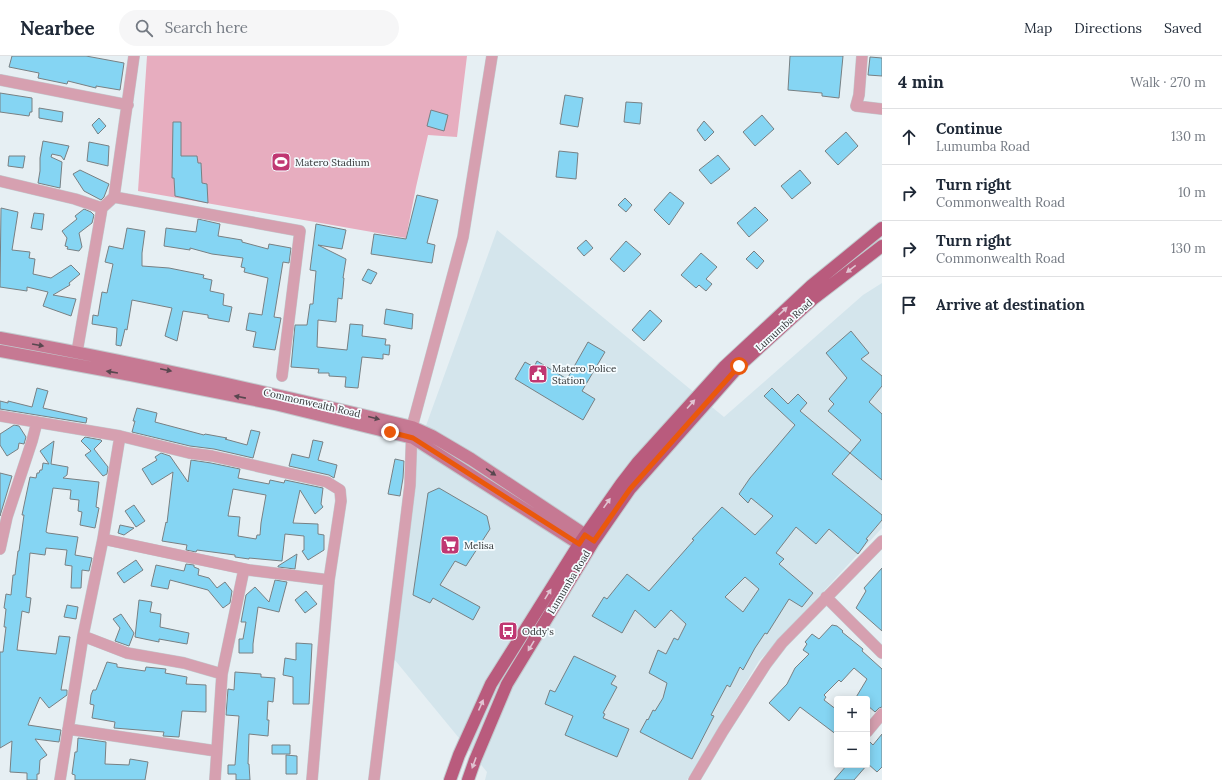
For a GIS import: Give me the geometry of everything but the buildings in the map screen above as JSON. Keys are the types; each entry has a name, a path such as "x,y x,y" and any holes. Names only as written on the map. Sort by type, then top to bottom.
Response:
{"main road":[{"name":"Lumumba Road","path":"468,780 475,760 508,684 621,484 638,462 724,367 811,286 882,228"},
{"name":"Lumumba Road","path":"450,780 459,755 491,684 587,542 630,489 739,366 813,299 882,246"},
{"name":"Commonwealth Road","path":"0,338 77,352 280,395 412,432 587,542"},
{"name":"Commonwealth Road","path":"0,351 131,375 412,432"}],"street":[{"path":"77,352 102,208 114,197 134,56"},
{"path":"374,780 410,485 412,432 464,237 492,56"},
{"path":"862,56 859,94 856,106 882,109"},
{"path":"0,80 128,105"},
{"path":"0,181 102,208"},
{"path":"114,197 300,231 282,376"},
{"path":"0,416 120,436 189,453 212,456 327,482 340,490 341,501 329,580 312,780"},
{"path":"0,549 4,516 32,441 37,422"},
{"path":"60,780 83,636 103,539 120,436"},
{"path":"103,539 249,570 329,580"},
{"path":"694,780 723,731 766,664 782,643 882,541"},
{"path":"215,780 222,674 244,569"},
{"path":"826,597 882,653"},
{"path":"83,636 127,653 184,663 222,674"},
{"path":"870,728 882,714"},
{"path":"68,729 216,752"}],"shaded area":[{"name":"Matero Stadium","path":"147,56 467,56 457,137 428,135 406,238 138,191"},
{"path":"497,230 724,417 863,295 882,283 882,528 759,661 687,780 485,780 487,772 394,659 406,527 415,456"}],"place":[{"name":"Matero Stadium","path":"281,162"},
{"name":"Matero Police Station","path":"538,374"},
{"name":"Melisa","path":"450,545"},
{"name":"Oddy's","path":"508,631"}],"route":[{"path":"390,432 413,438 579,544 585,535 594,541 630,489 739,366"}]}
